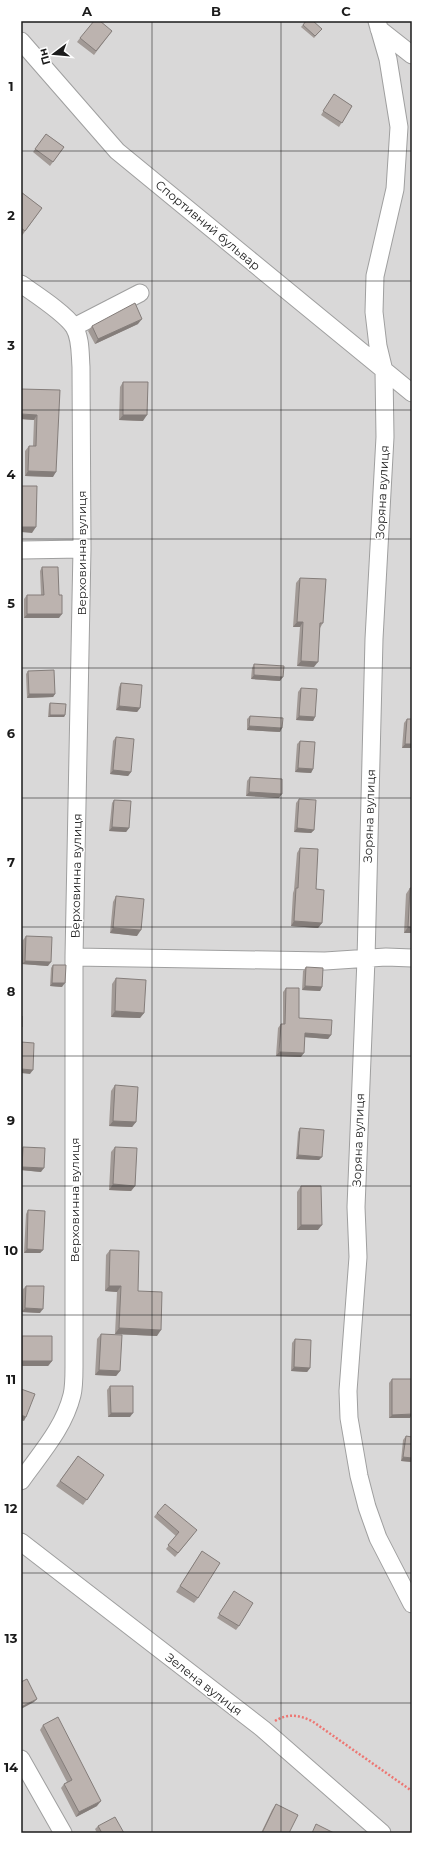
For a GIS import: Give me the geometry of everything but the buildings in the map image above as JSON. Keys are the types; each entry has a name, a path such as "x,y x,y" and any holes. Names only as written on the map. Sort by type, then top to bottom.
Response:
{"street":[{"path":"368,21 379,26 412,55"},
{"name":"Зоряна вулиця","path":"379,26 388,59 398,126 395,189 375,276 374,312 378,346 384,371 385,437 374,639 366,959 356,1207 358,1258 357,1294 348,1383 349,1418 359,1476 367,1507 378,1538 412,1604"},
{"name":"Спортивний бульвар","path":"21,41 117,151 412,393"},
{"path":"21,284 53,307 74,327 140,293"},
{"name":"Верховинна вулиця","path":"21,1481 55,1434 72,1395 74,1367 74,957 82,548 81,367 79,341 74,327"},
{"path":"21,550 82,548"},
{"path":"74,957 325,961 412,958"},
{"name":"Зелена вулиця","path":"21,1542 263,1728 382,1833"},
{"path":"21,1759 64,1833"}],"path":[{"path":"263,1728 281,1717 288,1715 301,1716 312,1721 412,1791"}],"shaded area":[{"path":"21,21 412,21 412,1833 21,1833"}]}
